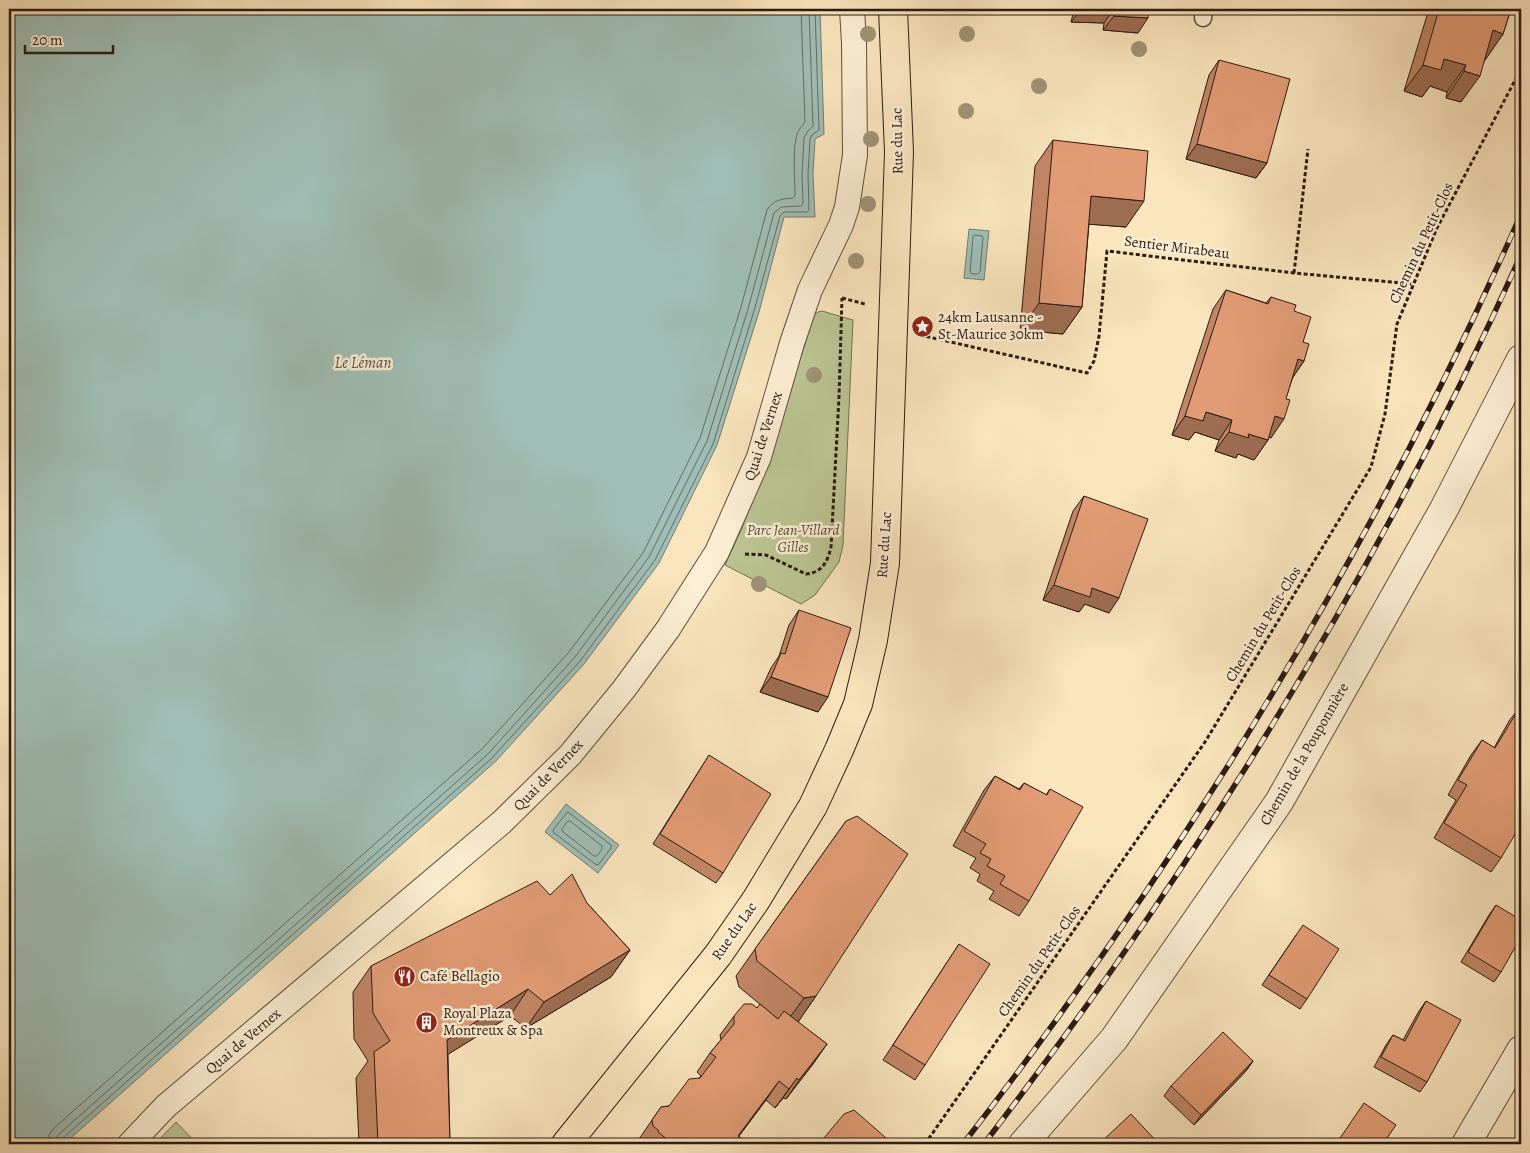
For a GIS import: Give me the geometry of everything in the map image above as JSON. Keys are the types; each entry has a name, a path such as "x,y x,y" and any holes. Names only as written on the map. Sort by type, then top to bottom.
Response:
{"main road":[{"name":"Rue du Lac","path":"566,1144 718,955 766,885 813,806 858,704 873,640 885,563 898,152 893,9"}],"street":[{"name":"Quai de Vernex","path":"130,1144 166,1106 502,822 570,755 624,689 668,629 717,552 759,457 792,343 810,290 841,225 847,207 855,154 852,9"},
{"name":"Chemin de la Pouponnière","path":"1024,1144 1114,1039 1279,802 1444,509 1521,359"},
{"path":"1466,1144 1521,1050"}],"path":[{"name":"Chemin du Petit-Clos","path":"926,1144 1205,742 1371,468 1385,414 1397,324 1438,228 1521,69"},
{"path":"1294,273 1308,149"},
{"name":"Sentier Mirabeau","path":"927,336 1087,373 1094,361 1100,336 1108,250 1294,273 1414,284"},
{"path":"717,552 766,555 806,574 813,574 824,565 828,557 839,397 842,298"}],"green space":[{"name":"Parc Jean-Villard Gilles","path":"822,311 853,320 843,545 839,562 815,595 801,604 725,565 742,528 769,459 814,315"},
{"path":"176,1122 197,1144 155,1144"}],"water":[{"name":"Le Léman","path":"9,9 820,9 824,134 815,139 813,174 815,217 784,217 759,312 717,445 659,563 584,664 496,761 64,1144 9,1144"},
{"path":"969,229 989,231 984,280 964,278"},
{"path":"566,804 619,845 598,873 545,832"}],"building":[{"path":"1114,9 1149,9 1148,18 1114,16"},
{"path":"1439,9 1511,9 1503,34 1493,30 1480,76 1464,71 1466,65 1444,59 1441,70 1423,65"},
{"path":"1219,60 1290,79 1267,163 1197,144"},
{"path":"1053,140 1148,151 1144,201 1091,196 1082,307 1039,303"},
{"path":"1226,290 1268,304 1271,297 1296,305 1294,311 1311,317 1303,342 1309,344 1304,361 1298,359 1286,399 1290,400 1284,419 1275,416 1268,440 1248,434 1249,438 1229,432 1232,420 1206,412 1203,421 1185,416"},
{"path":"1084,496 1148,519 1119,598 1092,588 1090,597 1054,585"},
{"path":"799,610 851,628 828,697 771,677 781,653 785,654"},
{"path":"1520,707 1521,824 1501,858 1444,823 1467,785 1458,780 1482,740 1495,748"},
{"path":"709,755 771,794 723,873 660,834"},
{"path":"995,776 1020,790 1024,783 1047,795 1050,789 1083,807 1029,901 1000,884 1005,876 987,866 991,859 980,853 986,844 964,831"},
{"path":"857,816 908,854 816,996 804,998 757,961 755,949 846,821"},
{"name":"Royal Plaza Montreux & Spa","path":"572,874 587,903 630,950 544,1002 528,989 447,1040 450,1144 378,1144 374,1052 390,1041 373,1013 371,966 537,881 550,895"},
{"path":"1496,905 1521,920 1521,937 1501,972 1468,952"},
{"path":"1303,925 1339,949 1307,999 1269,975"},
{"path":"959,944 990,964 925,1065 893,1045"},
{"path":"1426,1001 1461,1020 1427,1082 1381,1057 1393,1035 1405,1041"},
{"path":"744,1004 752,1004 757,1008 760,1004 778,1019 784,1011 827,1044 799,1080 797,1078 789,1089 779,1081 738,1136 747,1142 745,1144 673,1144 658,1132 653,1126 652,1120 661,1107 669,1106 689,1079 700,1078 716,1057 710,1053 734,1024 734,1016"},
{"path":"1223,1032 1253,1061 1201,1115 1171,1086"},
{"path":"1364,1103 1396,1125 1383,1144 1336,1144"},
{"path":"854,1110 893,1144 819,1144 844,1114"},
{"path":"1131,1114 1159,1144 1099,1144"}],"railway":[{"path":"963,1144 1045,1036 1123,925 1199,812 1270,696 1339,579 1403,459 1464,338 1521,214"},
{"path":"984,1144 1114,967 1172,882 1282,709 1334,621 1432,440 1478,348 1521,255"}],"place":[{"name":"24km Lausanne - St-Maurice 30km","path":"922,326"},
{"name":"Café Bellagio","path":"404,976"},
{"name":"Royal Plaza Montreux & Spa","path":"427,1022"}]}
